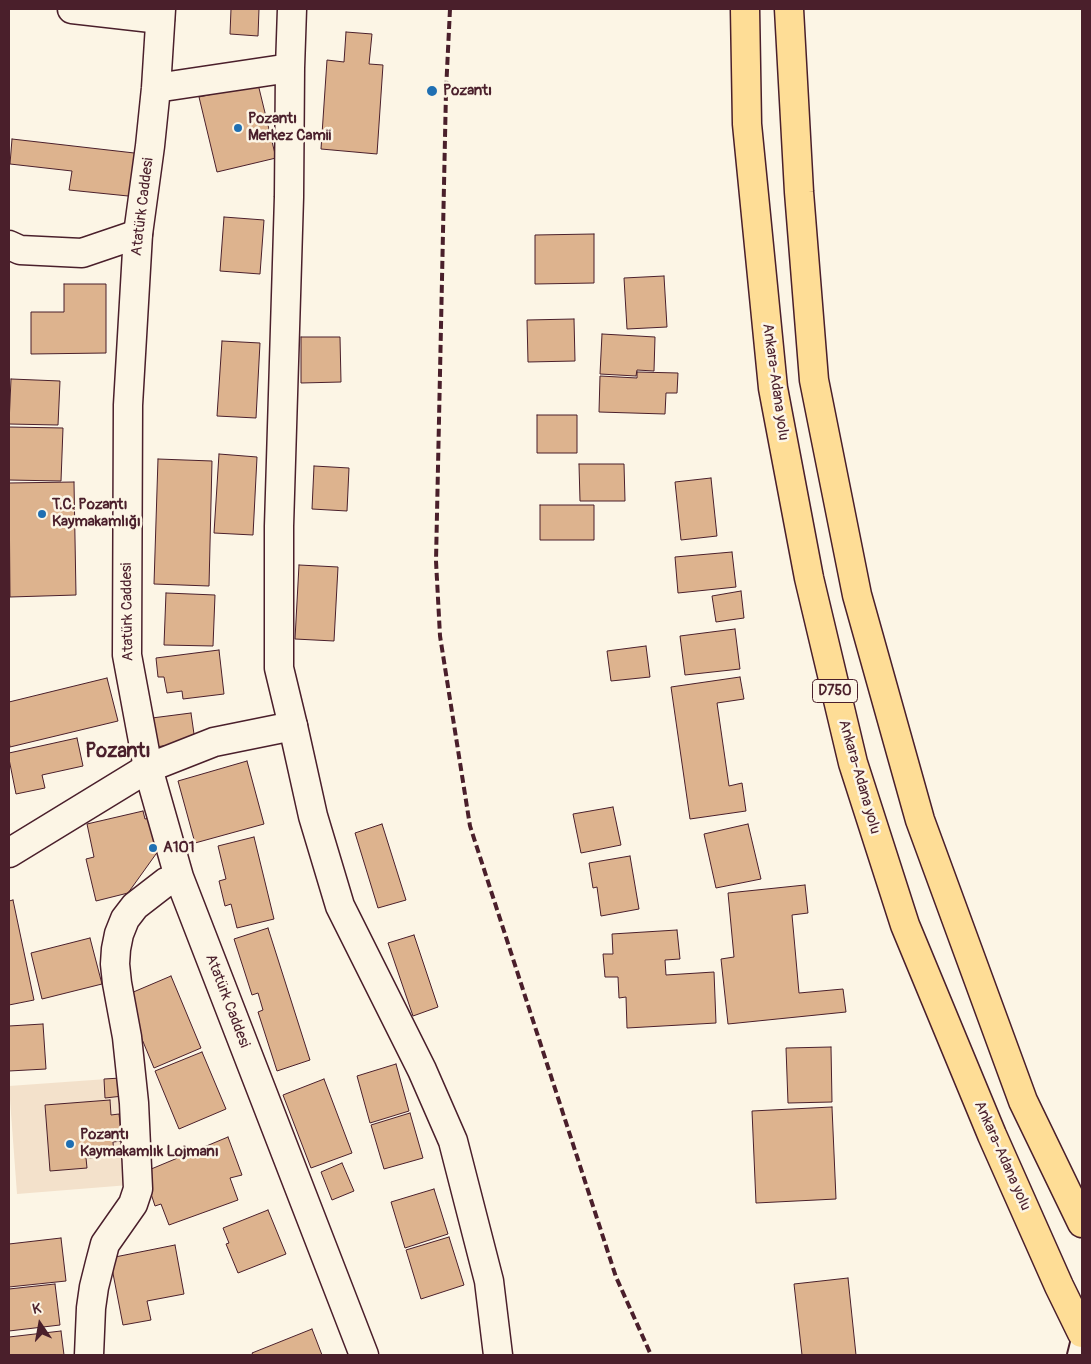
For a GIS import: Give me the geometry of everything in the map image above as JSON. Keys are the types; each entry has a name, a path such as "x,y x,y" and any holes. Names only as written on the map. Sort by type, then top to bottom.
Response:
{"highway":[{"name":"Ankara-Adana yolu","path":"745,9 747,124 773,388 809,578 853,763 905,925 992,1135 1059,1286 1079,1340"},
{"name":"D750","path":"789,9 799,192 814,380 857,595 920,820 1023,1102 1082,1223"}],"main road":[{"path":"72,9 161,14"},
{"path":"292,9 290,198 279,526 279,668 312,816 340,906 422,1070 452,1141 489,1281 498,1355"},
{"name":"Atatürk Caddesi","path":"161,14 150,146 138,234 128,405 127,655 148,768 179,877 364,1355"},
{"path":"156,88 290,68"},
{"path":"9,245 20,250 82,253 138,234"},
{"path":"9,853 148,768 214,742 293,726"},
{"path":"89,1355 94,1287 105,1244 133,1204 138,1189 134,1103 127,1037 117,983 116,949 125,919 135,906 166,882 179,877"}],"shaded area":[{"name":"Pozantı Kaymakamlık Lojmanı","path":"121,1078 129,1185 17,1194 9,1086"}],"building":[{"path":"231,9 259,9 258,36 230,34"},
{"path":"346,32 372,34 369,64 383,65 377,154 321,149 327,60 344,62"},
{"name":"Pozantı Merkez Camii","path":"258,84 276,158 217,172 199,97"},
{"path":"12,139 143,154 138,197 69,190 72,171 10,164"},
{"path":"224,217 264,220 260,274 220,271"},
{"path":"594,234 594,283 535,284 535,235"},
{"path":"664,276 667,327 627,329 624,278"},
{"path":"64,284 106,284 106,353 31,354 31,312 64,312"},
{"path":"574,319 575,361 528,362 527,320"},
{"path":"602,334 655,337 654,371 637,370 636,376 600,374"},
{"path":"301,337 340,337 341,382 301,383"},
{"path":"222,341 260,343 256,418 217,416"},
{"path":"637,372 678,373 677,393 666,393 665,414 599,412 600,376 637,378"},
{"path":"11,379 60,381 58,425 9,424"},
{"path":"537,415 577,415 577,453 537,453"},
{"path":"9,427 63,428 61,481 9,480"},
{"path":"219,454 257,457 253,535 214,533"},
{"path":"158,459 212,461 209,586 154,584"},
{"path":"579,464 624,464 625,501 580,501"},
{"path":"314,466 349,468 347,511 312,509"},
{"path":"711,478 717,536 681,540 675,482"},
{"name":"T.C. Pozantı Kaymakamlığı","path":"74,482 76,595 10,597 9,483"},
{"path":"540,505 594,505 594,540 540,540"},
{"path":"732,552 736,587 678,593 675,557"},
{"path":"299,565 338,567 334,641 295,639"},
{"path":"741,591 744,618 716,622 712,596"},
{"path":"166,593 215,595 213,646 164,645"},
{"path":"735,629 740,669 685,675 680,636"},
{"path":"646,646 650,677 611,681 607,651"},
{"path":"219,650 224,694 183,699 182,691 167,693 164,677 158,677 156,658"},
{"path":"740,677 744,699 717,703 729,786 742,783 746,811 690,819 671,687"},
{"path":"107,678 118,721 10,747 9,702"},
{"path":"191,713 195,741 156,747 152,718"},
{"path":"77,738 83,766 42,775 45,788 16,794 9,753"},
{"path":"247,761 264,824 195,843 178,781"},
{"path":"613,807 621,845 581,853 573,814"},
{"path":"143,811 145,819 154,817 161,847 128,893 96,901 86,859 94,857 87,824"},
{"path":"382,824 406,900 378,908 355,833"},
{"path":"748,824 761,879 716,888 704,834"},
{"path":"254,837 274,919 237,928 231,904 225,906 219,881 226,879 218,846"},
{"path":"630,856 639,909 601,916 597,887 593,888 589,863"},
{"path":"805,885 808,913 792,915 799,993 843,989 846,1012 728,1024 721,959 734,957 728,893"},
{"path":"13,900 34,1000 9,1005 9,901"},
{"path":"268,928 310,1060 277,1071 258,1012 263,1010 258,993 252,995 234,939"},
{"path":"677,930 680,959 665,960 666,975 714,972 716,1023 627,1028 626,997 619,998 618,977 605,977 603,954 613,954 612,934"},
{"path":"414,935 438,1007 413,1016 388,943"},
{"path":"90,938 102,984 42,999 31,953"},
{"path":"171,976 201,1048 154,1068 124,996"},
{"path":"43,1024 46,1069 9,1071 9,1026"},
{"path":"831,1047 832,1102 788,1103 786,1048"},
{"path":"202,1052 226,1109 179,1129 155,1071"},
{"path":"396,1064 409,1111 370,1123 357,1076"},
{"path":"121,1078 123,1096 105,1098 104,1079"},
{"path":"324,1079 352,1153 311,1168 283,1095"},
{"name":"Pozantı Kaymakamlık Lojmanı","path":"110,1100 111,1115 119,1114 122,1141 113,1142 114,1156 86,1158 87,1168 50,1171 45,1105"},
{"path":"832,1107 836,1199 756,1203 752,1111"},
{"path":"410,1113 423,1158 384,1169 371,1125"},
{"path":"228,1137 242,1175 230,1178 238,1200 169,1225 161,1204 155,1206 144,1172"},
{"path":"342,1163 354,1191 332,1200 321,1172"},
{"path":"434,1189 448,1234 405,1248 391,1202"},
{"path":"268,1210 286,1254 238,1273 226,1244 229,1243 223,1228"},
{"path":"449,1237 464,1285 421,1299 406,1250"},
{"path":"61,1238 66,1281 9,1287 9,1244"},
{"path":"175,1245 184,1294 147,1301 151,1320 123,1325 110,1258"},
{"path":"848,1278 856,1355 802,1355 794,1284"},
{"path":"55,1284 60,1325 9,1331 9,1289"},
{"path":"312,1329 322,1355 253,1355 252,1353"},
{"path":"61,1331 64,1355 9,1355 9,1337"}],"railway":[{"path":"450,9 446,91 436,561 440,636 470,826 616,1277 651,1355"}],"place":[{"name":"Pozantı","path":"432,91"},
{"name":"Pozantı Merkez Camii","path":"238,128"},
{"name":"T.C. Pozantı Kaymakamlığı","path":"42,514"},
{"name":"A101","path":"153,848"},
{"name":"Pozantı Kaymakamlık Lojmanı","path":"70,1144"}],"district":[{"name":"Pozantı","path":"118,752"}]}
